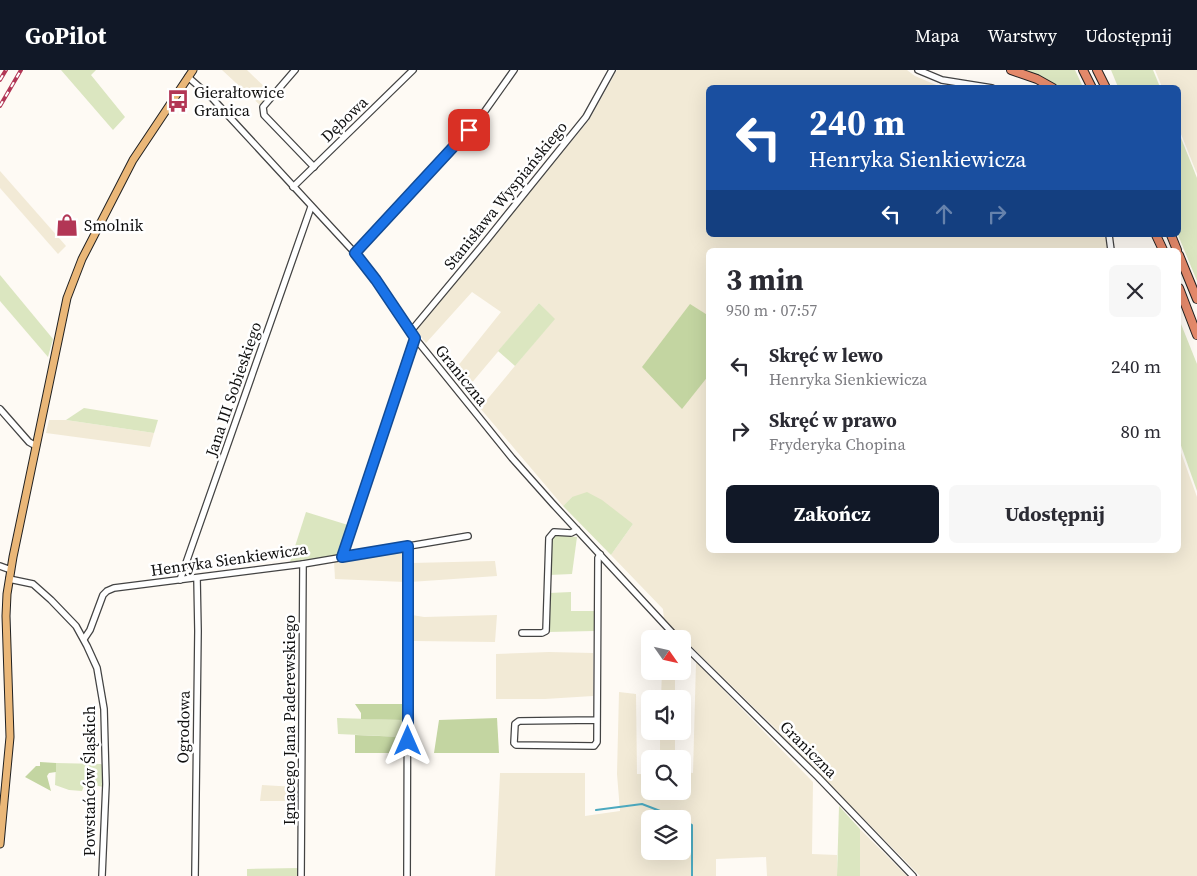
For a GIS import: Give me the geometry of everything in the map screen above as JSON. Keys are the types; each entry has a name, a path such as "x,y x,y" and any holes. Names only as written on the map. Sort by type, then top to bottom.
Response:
{"highway":[{"path":"1011,70 1037,79 1048,85"},
{"path":"1083,70 1090,85"},
{"path":"1097,70 1104,85"},
{"path":"1181,259 1197,299"},
{"path":"1181,293 1197,335"}],"main road":[{"path":"0,844 10,737 3,603 67,298 82,259 133,160 189,75"}],"street":[{"path":"295,70 263,107 263,112 314,167"},
{"name":"Dębowa","path":"293,188 413,70"},
{"path":"355,253 480,118 514,70"},
{"name":"Stanisława Wyspiańskiego","path":"411,331 586,117 612,70"},
{"path":"918,70 942,80 973,85"},
{"name":"Graniczna","path":"189,75 355,253 376,280 415,338 512,458 669,630"},
{"name":"Jana III Sobieskiego","path":"180,580 311,207"},
{"path":"342,557 415,338"},
{"path":"0,409 29,442 36,446"},
{"path":"522,633 542,633 546,631 548,538 554,532 571,533 577,530"},
{"name":"Henryka Sienkiewicza","path":"84,639 90,630 101,598 107,591 114,588 303,564 468,536"},
{"path":"406,876 408,546"},
{"path":"597,720 519,720 515,724 514,743 516,745 594,746 597,742 598,558 600,554"},
{"name":"Ignacego Jana Paderewskiego","path":"301,876 303,564"},
{"path":"0,566 11,570"},
{"name":"Powstańców Śląskich","path":"9,578 28,582 38,587 68,618 84,639 97,668 104,708 106,793 102,876"},
{"name":"Ogrodowa","path":"195,876 197,578"},
{"name":"Graniczna","path":"691,652 818,777 914,876"}],"shaded area":[{"path":"222,70 247,70 272,94 261,106"},
{"path":"617,70 907,70 915,76 936,85 706,85 706,237 1105,237 1108,248 706,248 706,553 1181,553 1181,453 1197,497 1197,876 920,876 771,724 691,646 691,630 674,630 664,620 663,609 611,555 633,524 572,497 563,506 480,408 554,319 539,303 464,392 453,372 501,312 472,292 426,343 416,331 589,120"},
{"path":"1155,70 1197,70 1197,174 1181,134 1181,85 1161,85"},
{"path":"0,171 66,246 58,254 0,188"},
{"path":"49,420 66,420 154,433 150,447 46,433"},
{"path":"398,550 406,556 405,582 335,579 334,561"},
{"path":"495,561 497,576 410,582 411,563"},
{"path":"412,615 424,617 497,615 495,642 414,641 412,636"},
{"path":"593,653 593,696 545,699 496,699 496,654"},
{"path":"696,662 813,782 812,854 837,855 837,876 767,876 766,857 716,859 716,876 495,876 500,773 585,773 585,816 620,811 617,774 619,692 636,694 637,774 641,774 641,800 691,800 691,773 693,773"},
{"path":"662,680 675,680 675,690 661,690"},
{"path":"660,740 675,740 675,750 660,750"},
{"path":"262,785 296,787 295,801 260,801"},
{"path":"860,829 907,876 860,876"}],"green space":[{"path":"61,70 96,70 91,75 125,117 113,130"},
{"path":"1022,70 1075,70 1082,85 1055,85"},
{"path":"1111,70 1153,70 1159,85 1117,85"},
{"path":"1181,138 1197,178 1197,281 1179,237 1181,237"},
{"path":"0,275 53,339 48,357 0,301"},
{"path":"539,303 555,319 515,366 498,351"},
{"path":"690,304 706,314 706,379 682,409 642,367"},
{"path":"1181,324 1197,364 1197,491 1181,446"},
{"path":"84,408 158,420 154,433 66,420"},
{"path":"587,492 602,500 633,524 611,555 563,506 572,497"},
{"path":"306,512 348,525 338,555 290,562"},
{"path":"554,535 577,537 572,574 549,575 552,538"},
{"path":"571,592 571,611 594,611 594,631 548,632 549,593"},
{"path":"355,704 404,704 403,720 361,719 361,713"},
{"path":"337,718 403,720 403,737 338,734"},
{"path":"497,718 499,753 434,753 439,720"},
{"path":"355,735 403,737 404,753 355,753"},
{"path":"40,762 56,763 56,772 49,773 47,776 51,791 25,777 36,766 40,766"},
{"path":"56,763 101,764 103,766 103,787 85,783 82,791 69,790 55,785"},
{"path":"839,806 860,829 860,876 837,876"},
{"path":"299,868 299,876 247,876 247,869"}],"waterway":[{"path":"596,810 642,804 658,810"},
{"path":"691,824 692,876"}],"railway":[{"path":"0,80 6,70"},
{"path":"0,106 21,70"}],"place":[{"name":"Gierałtowice Granica","path":"178,101"},
{"name":"Smolnik","path":"67,225"}],"route":[{"path":"408,741 408,546 342,557 415,338 376,280 355,253 469,130"}]}
